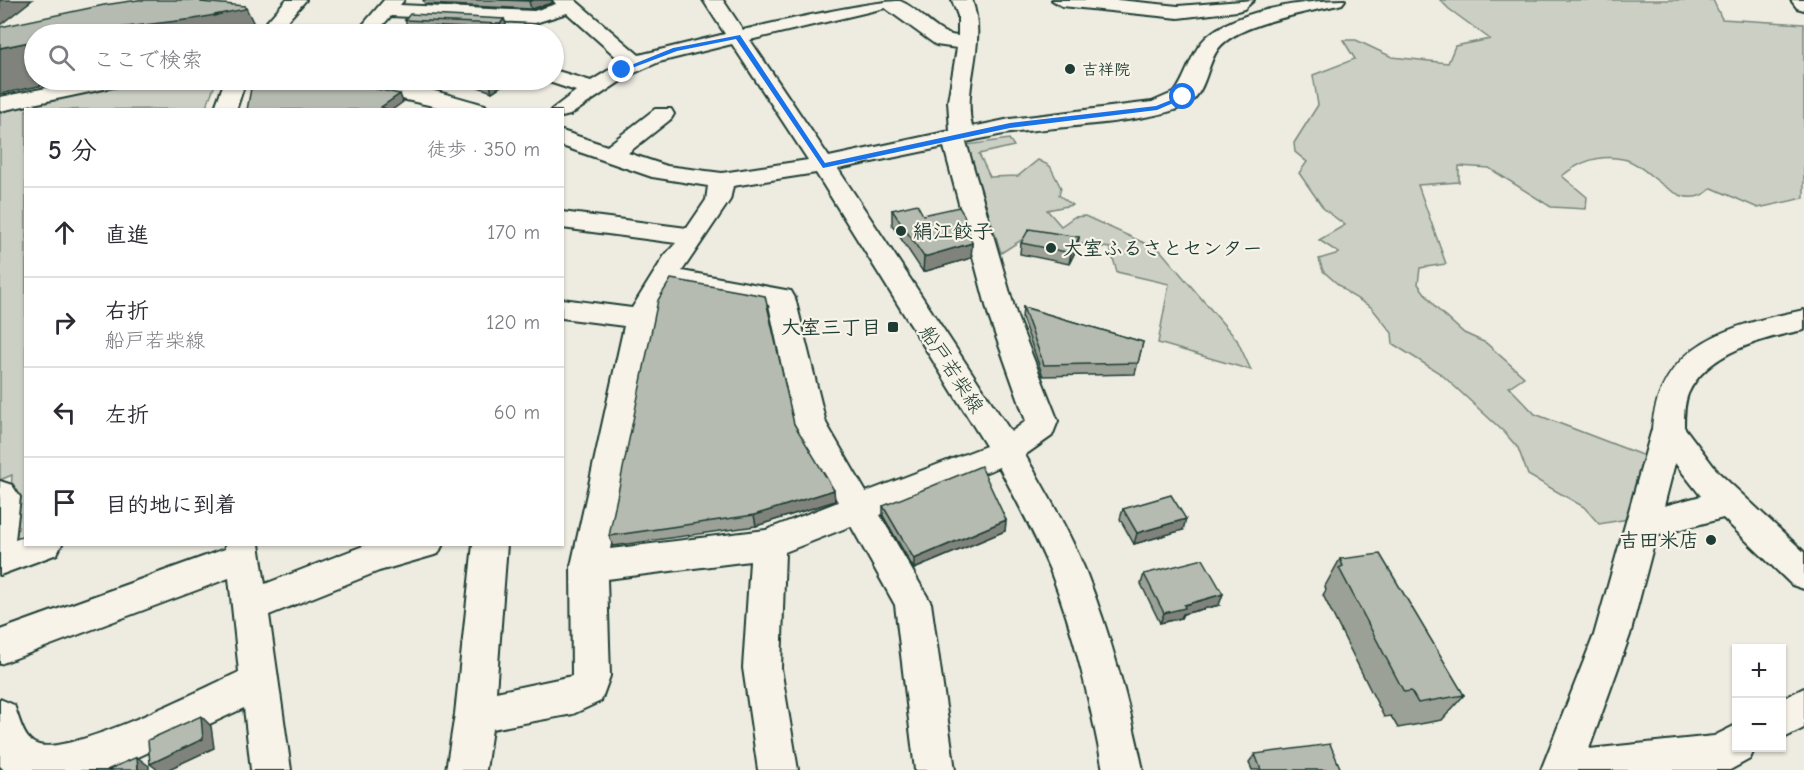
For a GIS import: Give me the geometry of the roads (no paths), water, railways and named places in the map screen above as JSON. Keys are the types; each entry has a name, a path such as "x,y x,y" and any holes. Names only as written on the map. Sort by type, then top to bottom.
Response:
{"street":[{"path":"275,24 296,0"},
{"name":"船戸若柴線","path":"712,0 823,165 1006,451 1042,515 1068,573 1112,714 1123,770"},
{"path":"589,566 768,544 1006,451 1041,428 1042,421 1003,317 957,136 956,104 969,21 962,0"},
{"path":"1062,0 1167,5 1237,5 1244,0"},
{"path":"564,139 661,172 690,178 722,180 823,165 1010,126 1170,104 1188,91 1203,54 1217,38 1245,24 1335,0"},
{"path":"564,109 636,63 675,50 889,1 943,41 967,42"},
{"path":"374,24 390,5 535,17 567,3 636,63"},
{"path":"564,79 592,89"},
{"path":"0,104 69,90"},
{"path":"226,108 232,90"},
{"path":"398,90 470,108"},
{"path":"406,108 424,95"},
{"path":"610,155 663,114"},
{"path":"475,714 573,696 587,688 591,676 589,566 640,319 665,277 718,200 722,180"},
{"path":"564,220 693,237"},
{"path":"665,277 781,298 810,423 913,603 934,770"},
{"path":"564,308 640,319"},
{"path":"1561,770 1612,635 1668,429 1672,394 1686,373 1695,365 1742,334 1804,320"},
{"path":"1668,429 1706,480 1727,503 1804,574"},
{"path":"0,494 3,497 0,535"},
{"path":"1643,526 1727,503"},
{"path":"768,544 762,668 778,770"},
{"path":"0,560 39,546"},
{"path":"249,607 374,557 418,546"},
{"path":"466,770 475,714 490,546"},
{"path":"0,647 243,551 270,770"},
{"path":"0,718 10,749 24,762 43,766 89,759 260,682"},
{"path":"1786,718 1804,707"},
{"path":"1578,770 1729,756"}],"place":[{"name":"吉祥院","path":"1070,69"},
{"name":"絹江餃子","path":"901,231"},
{"name":"大室ふるさとセンター","path":"1051,248"},
{"name":"大室三丁目","path":"893,327"},
{"name":"吉田米店","path":"1711,540"}]}
